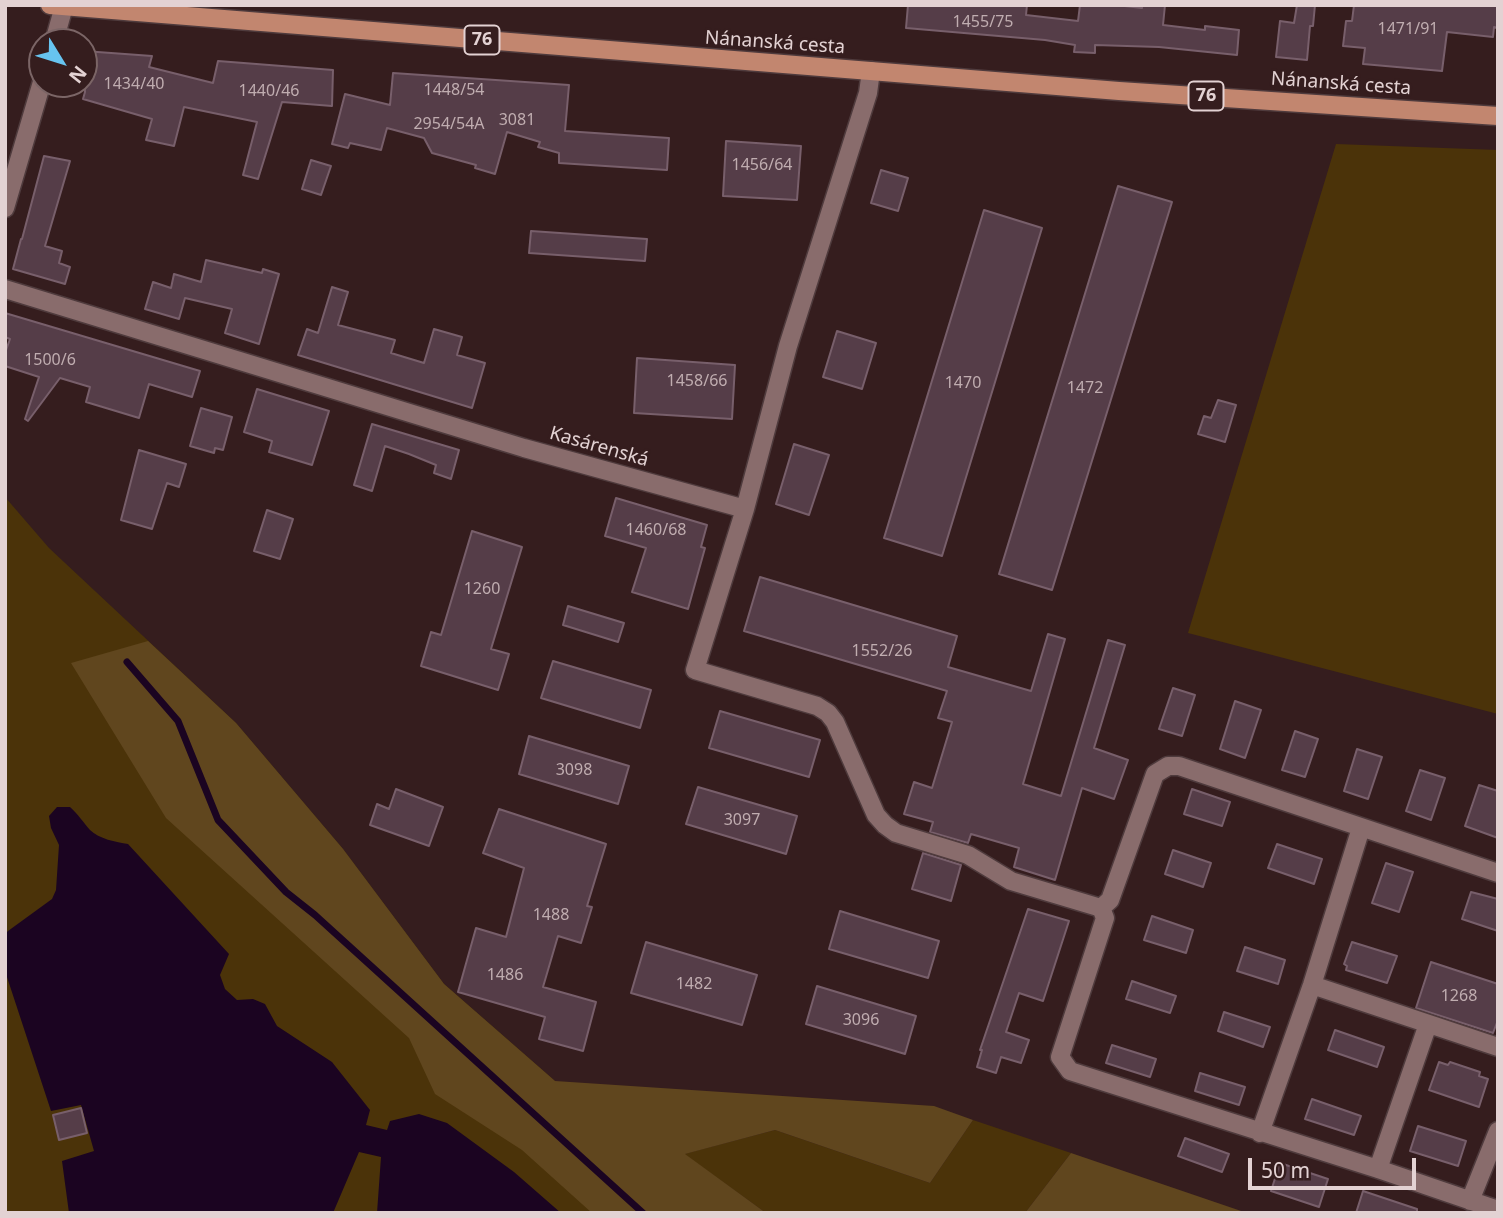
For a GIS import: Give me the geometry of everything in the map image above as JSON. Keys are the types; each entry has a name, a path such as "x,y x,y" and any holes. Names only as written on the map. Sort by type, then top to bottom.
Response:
{"main road":[{"name":"Nánanská cesta","path":"50,5 1119,91 1498,116"}],"street":[{"path":"58,28 64,6"},
{"path":"871,71 868,93 788,346 745,509 695,670 817,706 828,713 835,722 876,815 896,833 968,855 1011,881 1101,908"},
{"path":"5,208 37,98"},
{"name":"Kasárenská","path":"5,289 524,448 745,509"},
{"path":"1101,908 1111,900 1155,774 1168,766 1180,766 1498,873"},
{"path":"1260,1133 1312,985 1362,828"},
{"path":"1101,908 1104,918 1060,1057 1070,1072 1378,1169 1498,1210"},
{"path":"1312,985 1498,1046"},
{"path":"1378,1169 1428,1024"},
{"path":"1470,1201 1498,1131"}],"shaded area":[{"path":"1336,144 1498,150 1498,714 1188,633"},
{"path":"5,497 49,548 236,723 343,849 444,984 555,1081 695,1213 5,1213"},
{"path":"148,641 236,723 343,849 444,984 555,1081 934,1106 973,1120 930,1183 775,1130 685,1154 766,1213 592,1213 522,1150 435,1094 409,1038 166,818 71,663"},
{"path":"57,807 70,807 98,836 128,844 229,954 220,975 225,989 237,1000 253,999 265,1004 277,1026 332,1062 370,1110 366,1125 387,1130 390,1121 419,1114 447,1123 514,1172 561,1213 377,1213 381,1157 359,1152 333,1213 69,1213 62,1161 94,1151 81,1105 51,1111 5,971 5,934 52,899 56,890 59,845 49,816"},
{"path":"973,1120 1071,1153 1025,1213 766,1213 684,1154 775,1130 930,1183"},
{"path":"1071,1153 1247,1213 1025,1213"}],"building":[{"path":"908,5 1027,5 1026,15 1078,21 1080,5 1142,8 1142,5 1165,5 1163,25 1205,30 1205,26 1239,30 1237,55 1159,47 1095,45 1095,53 1074,52 1075,45 1045,40 906,28"},
{"path":"1297,5 1315,5 1307,60 1276,57 1280,21 1294,23"},
{"path":"1354,5 1498,5 1498,28 1494,27 1493,37 1447,32 1442,71 1363,64 1365,48 1343,46 1346,21 1352,21"},
{"path":"98,52 152,56 149,67 213,83 218,61 333,70 332,106 282,102 258,179 243,175 257,122 184,107 174,146 146,140 152,119 83,99 98,98"},
{"path":"393,73 569,85 565,131 669,138 667,170 559,163 559,153 538,147 540,142 507,132 495,174 475,168 476,165 432,153 424,138 387,128 381,150 350,143 348,148 332,144 345,94 390,105"},
{"path":"726,141 801,146 797,200 723,196"},
{"path":"44,156 70,161 45,246 62,251 59,263 70,267 65,284 13,269"},
{"path":"311,160 331,166 321,195 302,189"},
{"path":"881,170 908,178 898,211 871,203"},
{"path":"1118,186 1172,202 1052,590 999,574"},
{"path":"984,210 1042,228 942,556 884,538"},
{"path":"531,231 647,239 645,261 529,253"},
{"path":"206,260 262,273 263,269 279,274 259,344 225,333 232,309 185,298 179,319 145,309 153,282 171,288 174,274 201,282"},
{"path":"332,287 348,292 338,325 395,340 391,353 424,363 434,329 462,337 457,355 485,363 472,408 298,355 307,329 318,333"},
{"path":"5,313 200,371 192,397 149,384 139,418 86,402 90,387 60,378 28,421 25,419 39,377 5,366 5,353 10,339 5,337"},
{"path":"837,331 876,343 862,389 823,377"},
{"path":"637,358 735,365 732,419 634,413"},
{"path":"257,389 329,411 312,465 269,452 272,441 244,432"},
{"path":"1218,400 1236,405 1225,442 1198,434 1204,416 1211,418"},
{"path":"201,408 232,417 223,450 215,448 214,453 190,446"},
{"path":"372,424 459,450 451,479 434,473 436,465 385,446 372,491 354,485"},
{"path":"794,444 829,455 809,515 776,504"},
{"path":"139,450 186,464 179,487 167,483 152,529 121,520"},
{"path":"616,498 707,525 701,547 705,548 688,609 632,592 646,548 605,536"},
{"path":"267,510 293,519 280,559 254,551"},
{"path":"472,531 522,547 491,649 509,654 498,690 421,666 431,632 441,635"},
{"path":"760,577 957,636 948,667 1031,691 1048,634 1065,639 1023,784 1061,796 1108,640 1125,645 1094,748 1128,760 1114,799 1082,788 1055,880 1014,867 1019,848 971,834 968,843 930,832 933,822 904,814 914,782 932,788 952,722 938,718 947,691 744,631"},
{"path":"568,606 624,623 618,642 563,625"},
{"path":"553,661 651,690 640,728 541,698"},
{"path":"1173,688 1195,695 1182,736 1159,729"},
{"path":"1235,701 1261,710 1245,758 1220,749"},
{"path":"720,711 820,740 809,777 709,748"},
{"path":"1295,731 1318,739 1305,777 1282,770"},
{"path":"529,736 629,766 618,804 519,774"},
{"path":"1357,749 1382,757 1368,799 1344,791"},
{"path":"1420,770 1445,778 1431,820 1406,811"},
{"path":"1479,785 1498,791 1498,838 1465,826"},
{"path":"698,787 797,816 786,854 686,824"},
{"path":"396,789 443,807 429,846 370,825 377,804 389,809"},
{"path":"1192,789 1230,802 1222,826 1184,814"},
{"path":"499,809 606,844 587,906 592,907 581,943 558,936 543,987 596,1002 583,1051 539,1039 545,1017 458,992 476,928 506,937 524,868 483,853"},
{"path":"1277,844 1322,859 1314,884 1268,868"},
{"path":"1173,850 1211,863 1203,887 1165,874"},
{"path":"923,853 961,865 951,901 912,889"},
{"path":"1386,863 1413,872 1399,912 1372,903"},
{"path":"1471,892 1498,899 1498,931 1462,919"},
{"path":"1028,909 1069,921 1043,1001 1019,993 1006,1032 1029,1040 1021,1063 1001,1057 996,1073 977,1067 980,1050"},
{"path":"840,911 939,941 928,978 829,949"},
{"path":"1152,916 1193,930 1186,953 1144,940"},
{"path":"646,942 757,975 742,1025 631,993"},
{"path":"1352,942 1397,956 1387,983 1346,970 1347,966 1344,964"},
{"path":"1245,947 1285,960 1278,984 1237,971"},
{"path":"1431,962 1498,984 1498,1020 1493,1033 1416,1008"},
{"path":"1132,981 1176,996 1170,1013 1126,999"},
{"path":"817,986 916,1016 905,1054 806,1024"},
{"path":"1224,1012 1270,1027 1263,1047 1218,1031"},
{"path":"1335,1030 1384,1047 1377,1067 1328,1050"},
{"path":"1112,1045 1156,1059 1150,1077 1106,1063"},
{"path":"1439,1062 1448,1065 1450,1062 1480,1072 1479,1076 1488,1079 1479,1107 1429,1090"},
{"path":"1200,1073 1245,1087 1239,1105 1195,1091"},
{"path":"1312,1099 1361,1116 1354,1135 1305,1119"},
{"path":"81,1108 87,1133 59,1140 53,1115"},
{"path":"1418,1126 1466,1141 1458,1166 1410,1151"},
{"path":"1185,1138 1229,1154 1222,1172 1178,1156"},
{"path":"1280,1163 1328,1179 1319,1207 1271,1191"},
{"path":"1363,1191 1417,1209 1417,1213 1356,1213"}],"waterway":[{"path":"127,662 178,721 218,820 286,892 315,915 643,1213"}]}
